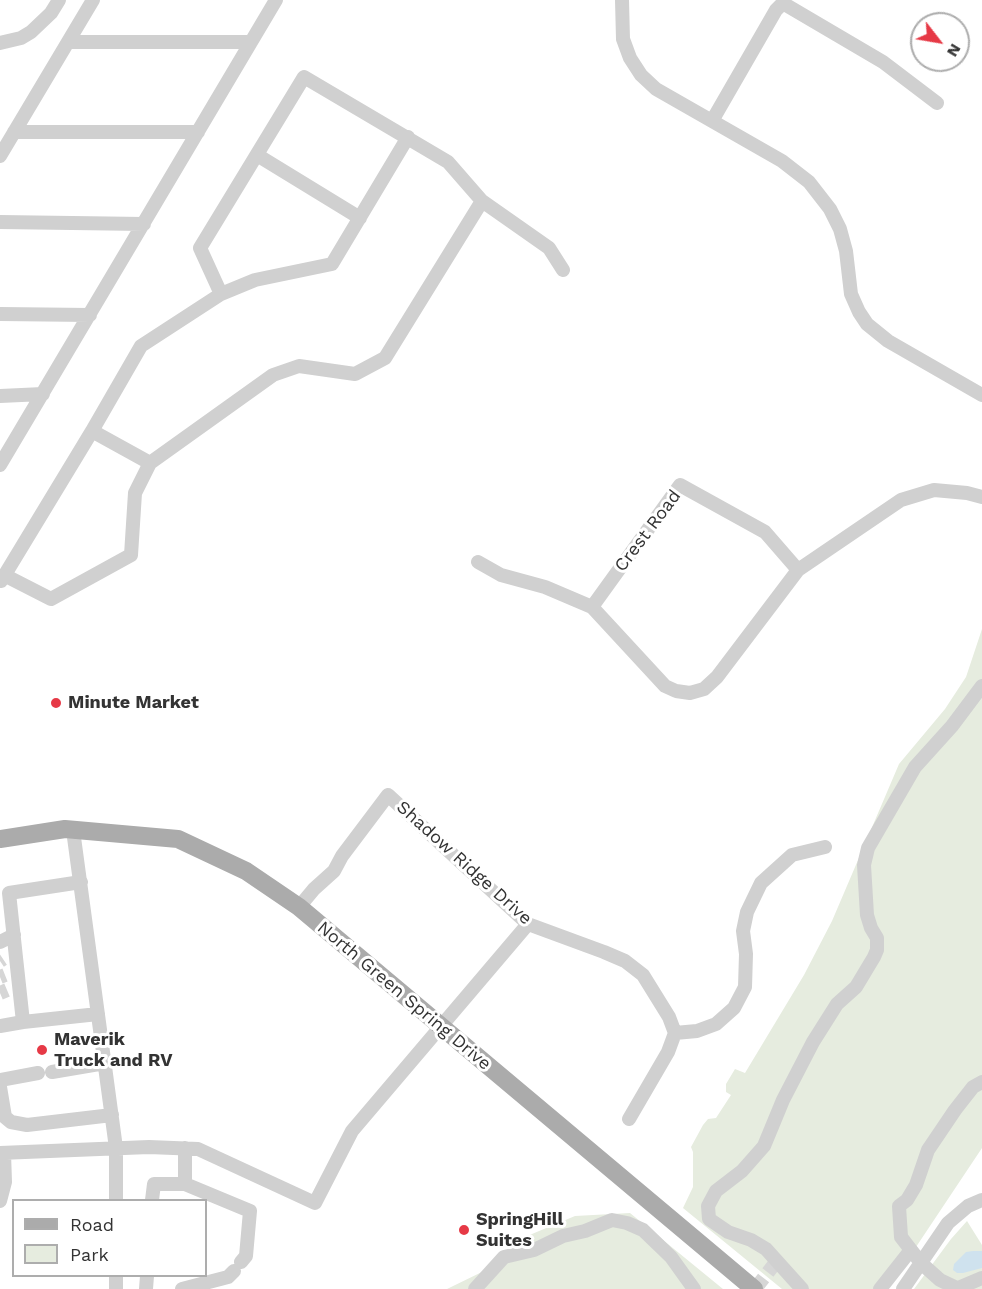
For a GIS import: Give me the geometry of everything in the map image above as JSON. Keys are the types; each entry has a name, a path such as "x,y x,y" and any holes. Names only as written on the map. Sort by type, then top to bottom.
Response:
{"main road":[{"name":"North Green Spring Drive","path":"0,839 65,829 178,839 246,871 298,908 754,1289"}],"street":[{"path":"0,43 21,38 31,32 51,13 59,0"},
{"path":"0,156 93,0"},
{"path":"0,465 276,0"},
{"path":"622,0 623,39 636,70 656,89 791,167 824,199 843,240 853,300 872,329 888,341 982,395"},
{"path":"712,121 776,10 781,6 790,6 863,49 938,103"},
{"path":"69,42 250,42"},
{"path":"221,294 200,248 304,77 448,162 482,201 549,248 563,270"},
{"path":"14,132 198,132"},
{"path":"408,137 332,264 255,280 221,294 141,346 3,579 51,599 131,555 135,493 150,463 273,375 299,366 356,374 385,358 482,201"},
{"path":"256,155 360,218"},
{"path":"0,222 144,224"},
{"path":"0,314 90,315"},
{"path":"0,396 43,394"},
{"path":"92,431 150,463"},
{"name":"Crest Road","path":"592,607 680,485 765,532 798,570"},
{"path":"478,562 501,575 544,587 592,607 665,686 676,691 690,693 704,689 717,677 798,570 901,500 933,490 967,493 982,497"},
{"path":"802,1289 766,1249 728,1232 709,1219 708,1206 716,1191 742,1171 764,1146 783,1100 813,1042 837,1004 856,987 874,957 877,950 877,938 867,915 864,865 868,848 915,767 952,726 982,686"},
{"name":"Shadow Ridge Drive","path":"298,908 334,871 342,856 388,795 528,924 625,961 643,975 669,1017 675,1033"},
{"path":"73,830 116,1148 116,1199"},
{"path":"628,1119 668,1052 675,1033 697,1031 716,1024 734,1008 745,987 746,954 743,931 747,912 761,884 792,855 825,847"},
{"path":"23,1022 13,988 5,898 81,882"},
{"path":"0,1201 6,1182 2,1153 116,1148 185,1148 198,1149 315,1203 352,1131 528,924"},
{"path":"0,942 9,929"},
{"path":"0,1026 98,1014"},
{"path":"0,1080 105,1063"},
{"path":"982,1082 973,1087 928,1150 916,1185 907,1200 899,1206 901,1237 910,1251 940,1281 956,1289 982,1278"},
{"path":"0,1087 4,1117 11,1122 27,1125 112,1115"},
{"path":"184,1184 185,1148"},
{"path":"152,1199 154,1184 184,1184 250,1211 246,1257 238,1267 228,1277 182,1289"},
{"path":"903,1289 948,1223 968,1206 982,1200"},
{"path":"476,1289 504,1257 534,1250 563,1236 585,1231 612,1220 643,1230 671,1257 694,1289"},
{"path":"880,1289 910,1251"}],"green space":[{"path":"982,629 982,1148 888,1289 782,1289 683,1208 693,1187 691,1147 703,1125 708,1119 716,1118 731,1095 726,1092 726,1084 735,1069 745,1073 804,975 832,921 899,764 945,709 966,677"},
{"path":"630,1213 723,1289 447,1289 486,1270 520,1239 575,1216"},
{"path":"967,1221 982,1245 982,1289 914,1289 951,1239"}],"water":[{"path":"982,1251 982,1268 963,1273 953,1270 954,1264 966,1252"}],"tunnel":[{"path":"0,977 5,975"},
{"path":"0,993 7,990"},
{"path":"755,1289 776,1262"}],"place":[{"name":"Minute Market","path":"56,703"},
{"name":"Maverik Truck and RV","path":"42,1050"},
{"name":"SpringHill Suites","path":"464,1230"}]}
